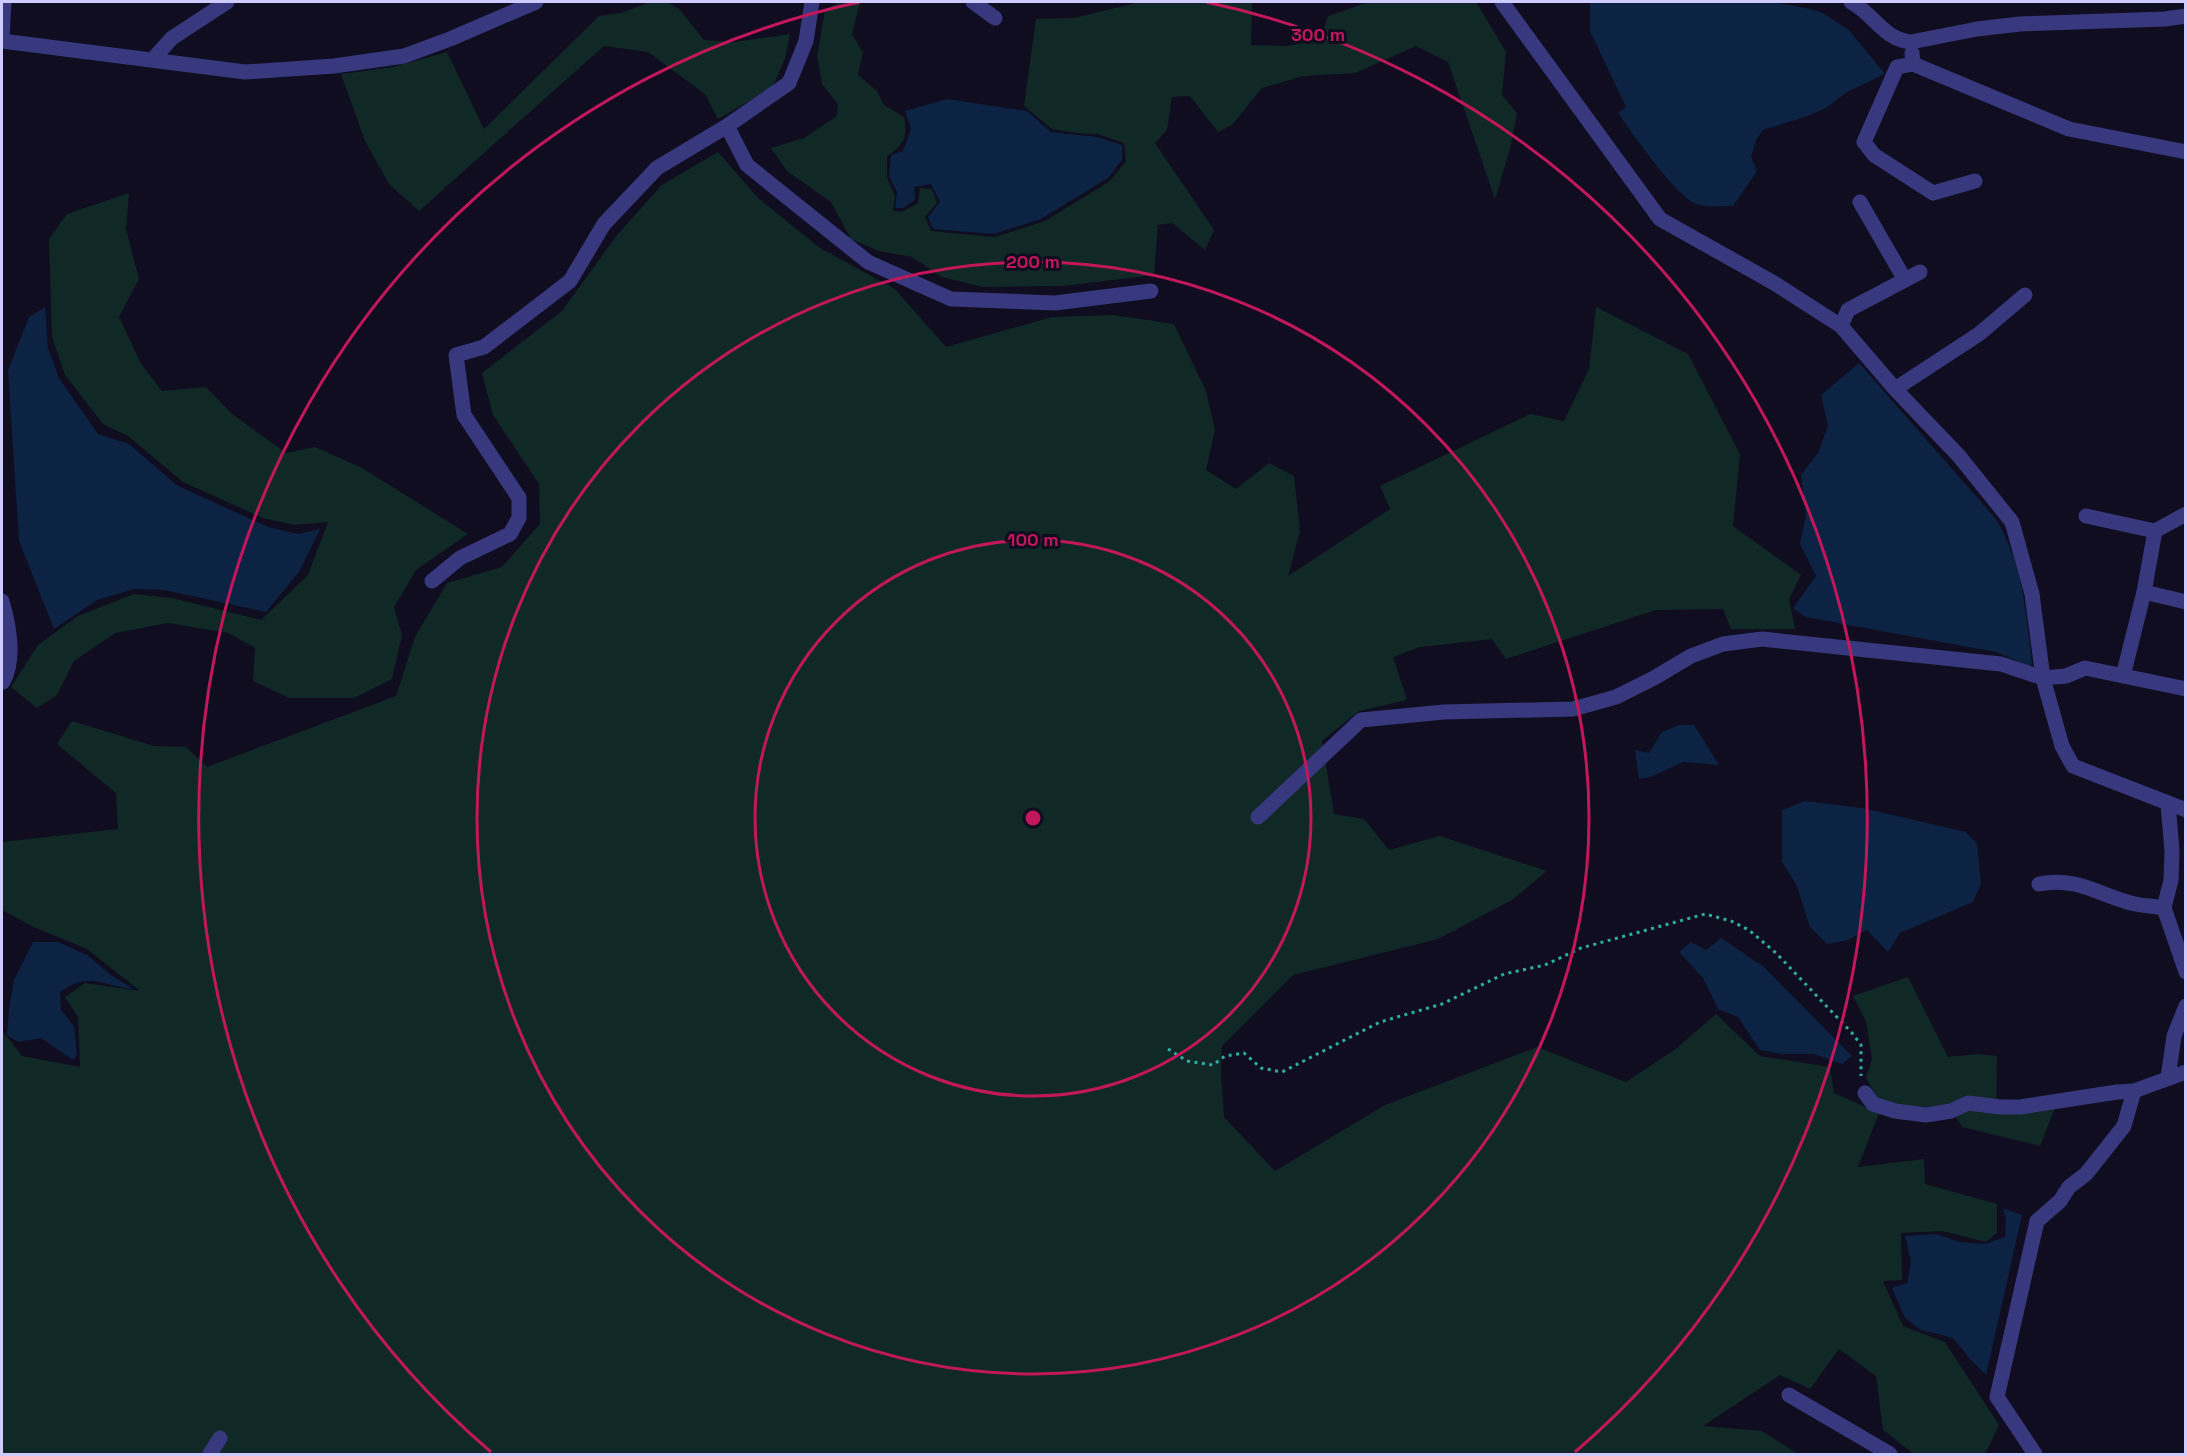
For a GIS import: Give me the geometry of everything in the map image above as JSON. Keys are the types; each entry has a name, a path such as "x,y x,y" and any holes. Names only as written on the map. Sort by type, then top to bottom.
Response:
{"street":[{"path":"4,2 2,39 246,72 334,66 405,56 536,2"},
{"path":"153,59 172,38 227,2"},
{"path":"432,582 460,558 510,534 519,518 519,498 464,415 456,355 484,347 570,281 604,224 657,168 727,126 789,83 806,41 812,2"},
{"path":"973,2 995,18"},
{"path":"1502,2 1660,219 1774,283 1841,326 1895,389 1959,456 2012,522 2032,594 2043,678 2062,746 2073,766 2186,810"},
{"path":"1851,2 1864,10 1888,33 1902,41 1911,42 1977,29 2020,24 2165,19 2186,16"},
{"path":"1911,42 1913,64"},
{"path":"1975,181 1933,193 1874,155 1864,142 1898,67 1913,64 2068,129 2186,152"},
{"path":"727,126 747,165 868,262 951,299 1055,303 1151,291"},
{"path":"1860,202 1905,280"},
{"path":"1841,326 1848,310 1920,272"},
{"path":"1895,389 1979,334 2025,295"},
{"path":"2086,516 2155,531 2186,514"},
{"path":"2123,676 2144,592 2155,531"},
{"path":"2144,592 2186,602"},
{"path":"2,601 10,640 8,673 3,682"},
{"path":"1258,817 1361,720 1444,712 1573,709 1616,697 1691,656 1723,644 1762,639 1785,641 2001,664 2043,678 2067,676 2085,668 2186,689"},
{"path":"2168,804 2172,851 2171,880 2164,908 2186,972"},
{"path":"2039,884 2055,881 2067,882 2136,904 2164,908"},
{"path":"2168,1078 2174,1036 2186,1006"},
{"path":"1865,1093 1874,1104 1895,1111 1926,1115 1950,1111 1968,1103 2020,1107 2134,1091 2186,1072"},
{"path":"2035,1455 1997,1397 2037,1221 2060,1201 2068,1187 2086,1174 2124,1126 2134,1091"},
{"path":"1789,1395 1890,1455"},
{"path":"210,1455 220,1438"}],"path":[{"path":"1168,1050 1188,1061 1213,1065 1225,1056 1244,1053 1262,1068 1282,1072 1380,1022 1442,1004 1504,974 1545,965 1581,948 1705,914 1731,921 1749,930 1776,953 1852,1034 1861,1045 1861,1076 1865,1093"}],"green space":[{"path":"650,2 667,2 679,9 704,40 735,42 790,34 785,59 772,88 718,119 705,94 648,52 604,46 419,211 389,184 365,141 341,74 393,67 447,52 484,129 599,16 621,13"},
{"path":"839,2 860,2 852,34 863,53 858,75 877,91 884,105 904,117 903,140 887,156 887,178 895,196 893,211 902,212 918,203 920,188 932,189 937,203 925,217 931,231 995,237 1045,221 1110,181 1126,161 1124,143 1097,134 1052,129 1024,106 1036,19 1074,18 1140,2 1252,2 1251,45 1287,46 1320,40 1328,16 1369,2 1476,2 1506,52 1502,95 1517,113 1510,149 1495,199 1448,62 1416,46 1355,73 1303,76 1262,88 1232,125 1218,132 1190,96 1172,97 1167,130 1155,143 1214,230 1205,250 1172,223 1158,225 1154,275 1063,286 983,287 942,277 912,257 879,251 851,239 831,202 787,171 771,148 804,138 837,116 838,104 822,84 817,56 825,10"},
{"path":"718,152 758,198 820,248 895,289 946,347 1052,317 1114,315 1174,324 1206,391 1215,430 1206,470 1236,489 1269,463 1294,476 1300,531 1288,576 1390,509 1380,486 1530,414 1564,421 1589,369 1596,307 1688,354 1740,454 1733,526 1801,575 1789,599 1795,629 1731,629 1723,609 1656,610 1506,659 1492,639 1420,647 1393,657 1407,700 1359,711 1322,741 1334,814 1364,819 1389,850 1440,836 1547,871 1512,900 1438,939 1293,975 1222,1046 1224,1117 1275,1171 1385,1105 1537,1047 1626,1082 1677,1048 1716,1014 1760,1056 1830,1067 1834,1093 1879,1113 1858,1167 1924,1159 1925,1184 1997,1204 1997,1233 1986,1242 1942,1231 1901,1233 1902,1280 1883,1281 1903,1326 1945,1342 1999,1425 1985,1454 1914,1454 1883,1430 1876,1376 1839,1349 1810,1389 1780,1375 1703,1426 1762,1431 1798,1454 2,1454 2,1030 22,1056 80,1067 78,1017 65,997 85,983 140,991 87,949 34,927 2,910 2,842 118,829 116,793 57,744 72,721 154,746 186,747 207,767 396,696 415,637 447,583 502,567 540,524 539,484 493,415 482,373 562,311 617,235 662,185"},
{"path":"129,193 126,229 139,279 119,317 141,364 162,391 206,387 232,414 286,453 315,447 362,468 468,534 416,570 394,607 402,635 392,679 354,698 289,698 253,681 255,648 229,633 168,623 115,633 74,661 57,695 37,708 11,687 38,645 78,616 134,594 172,598 261,620 308,575 328,522 294,525 263,518 183,482 128,436 103,424 65,375 52,337 49,239 67,214"},
{"path":"1908,977 1948,1057 1978,1054 1997,1056 1996,1111 2055,1108 2040,1146 1962,1127 1949,1106 1904,1107 1877,1098 1866,1078 1872,1059 1866,1021 1853,996"}],"water":[{"path":"1590,2 1772,2 1806,8 1823,13 1849,30 1885,74 1847,92 1826,108 1763,130 1756,140 1751,157 1757,171 1733,206 1699,205 1679,191 1668,179 1618,113 1626,107 1590,31"},
{"path":"947,99 1027,111 1051,132 1097,137 1122,145 1122,160 1108,178 1041,219 994,234 933,229 928,217 940,202 931,184 914,187 915,200 903,208 895,208 897,192 889,176 891,155 903,151 911,129 905,111"},
{"path":"45,307 48,348 59,378 98,434 129,444 178,486 268,527 298,534 320,529 299,572 266,612 164,590 134,589 97,600 54,629 19,541 8,370 29,317"},
{"path":"1859,363 1996,519 2018,571 2028,626 2032,664 2029,666 1996,652 1805,617 1793,608 1816,576 1800,544 1806,515 1801,475 1818,453 1828,426 1821,395"},
{"path":"1679,725 1694,725 1719,765 1683,762 1651,777 1639,779 1635,750 1649,753 1662,732"},
{"path":"1805,801 1862,808 1966,832 1977,844 1981,884 1973,902 1900,933 1888,952 1867,930 1848,940 1827,944 1810,927 1796,884 1782,862 1782,810"},
{"path":"1721,938 1764,967 1852,1056 1842,1064 1813,1054 1781,1054 1760,1050 1738,1017 1718,1009 1703,978 1679,952 1691,942 1706,950"},
{"path":"33,942 58,942 87,955 111,975 134,989 88,981 80,982 60,992 61,1010 74,1026 77,1055 73,1060 41,1038 18,1042 7,1035 14,980"},
{"path":"2003,1208 2022,1215 1986,1375 1953,1338 1921,1330 1905,1318 1892,1288 1907,1283 1911,1261 1905,1236 1936,1234 1960,1242 1985,1244 2005,1237 2006,1219"}]}
